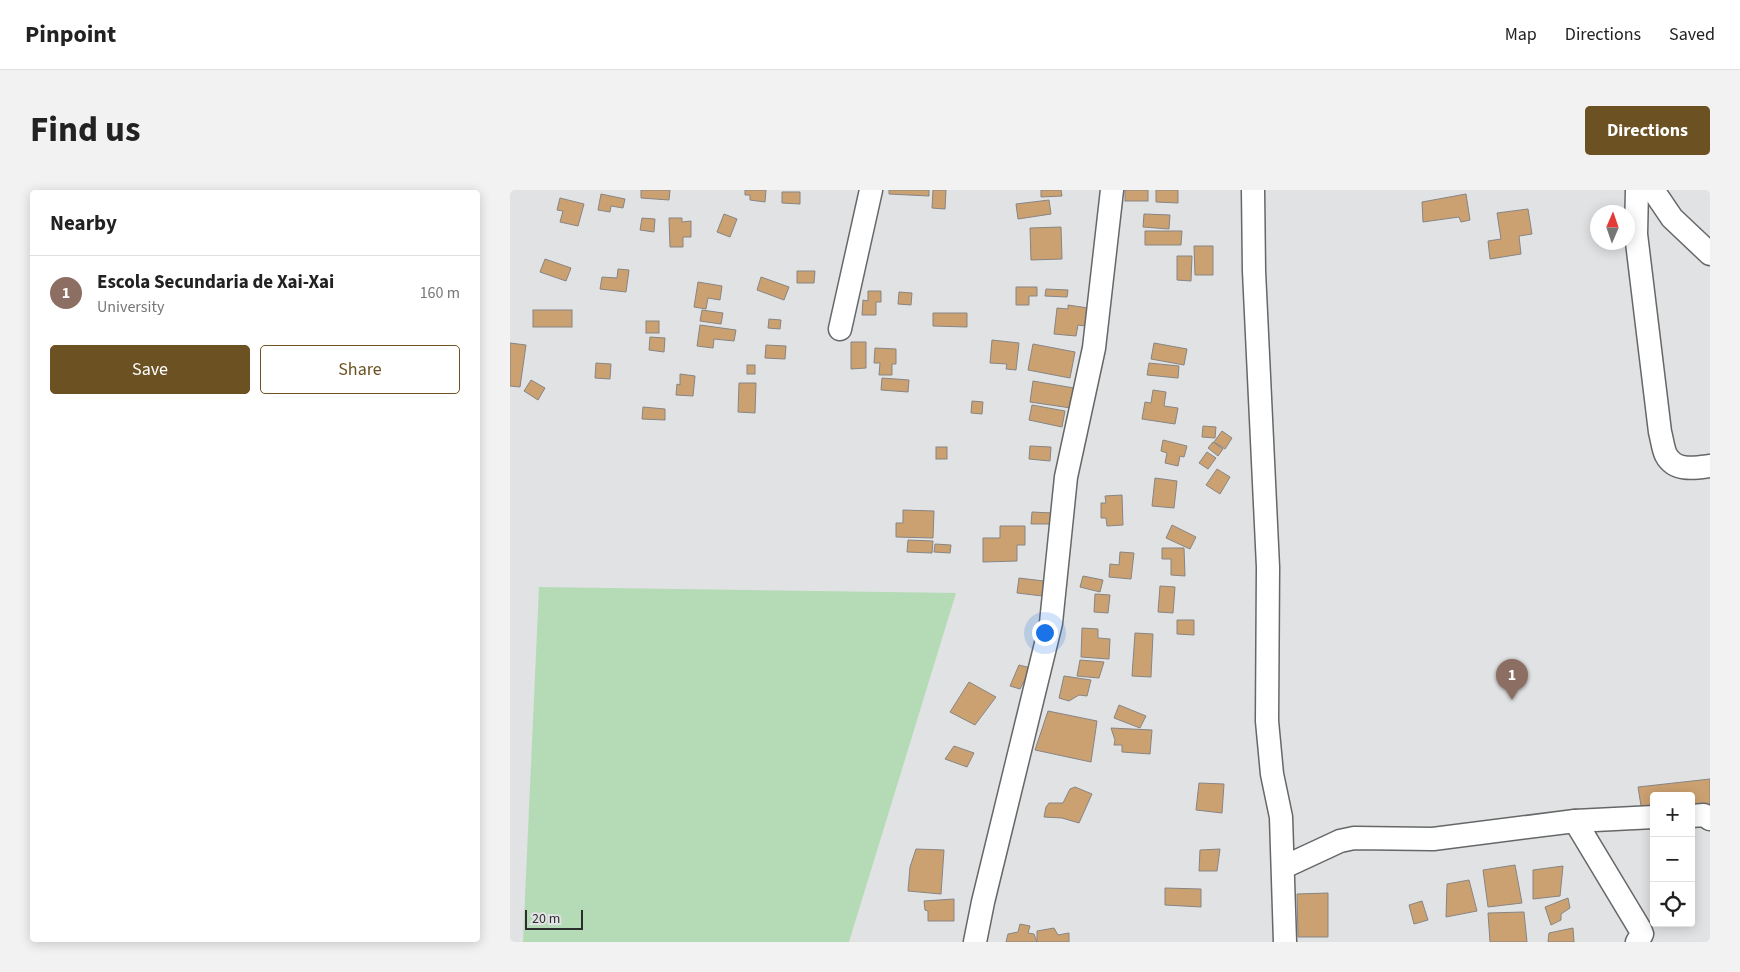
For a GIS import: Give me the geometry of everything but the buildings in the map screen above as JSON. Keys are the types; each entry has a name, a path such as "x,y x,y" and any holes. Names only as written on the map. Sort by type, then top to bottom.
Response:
{"street":[{"path":"840,330 871,190"},
{"path":"975,942 1051,623 1066,477 1094,348 1112,190"},
{"path":"1253,190 1254,280 1268,567 1267,721 1272,774 1281,817 1285,942"},
{"path":"1637,190 1636,234 1660,432 1666,456 1675,465 1689,469 1710,466"},
{"path":"1654,190 1672,218 1710,254"},
{"path":"1695,816 1704,816 1710,819"},
{"path":"1284,867 1340,840 1354,838 1433,839 1575,821 1650,817"},
{"path":"1575,821 1640,929 1642,934 1637,942"}],"green space":[{"path":"539,587 956,593 849,942 523,942"}],"place":[{"name":"Escola Secundaria de Xai-Xai","path":"1512,700"}]}
